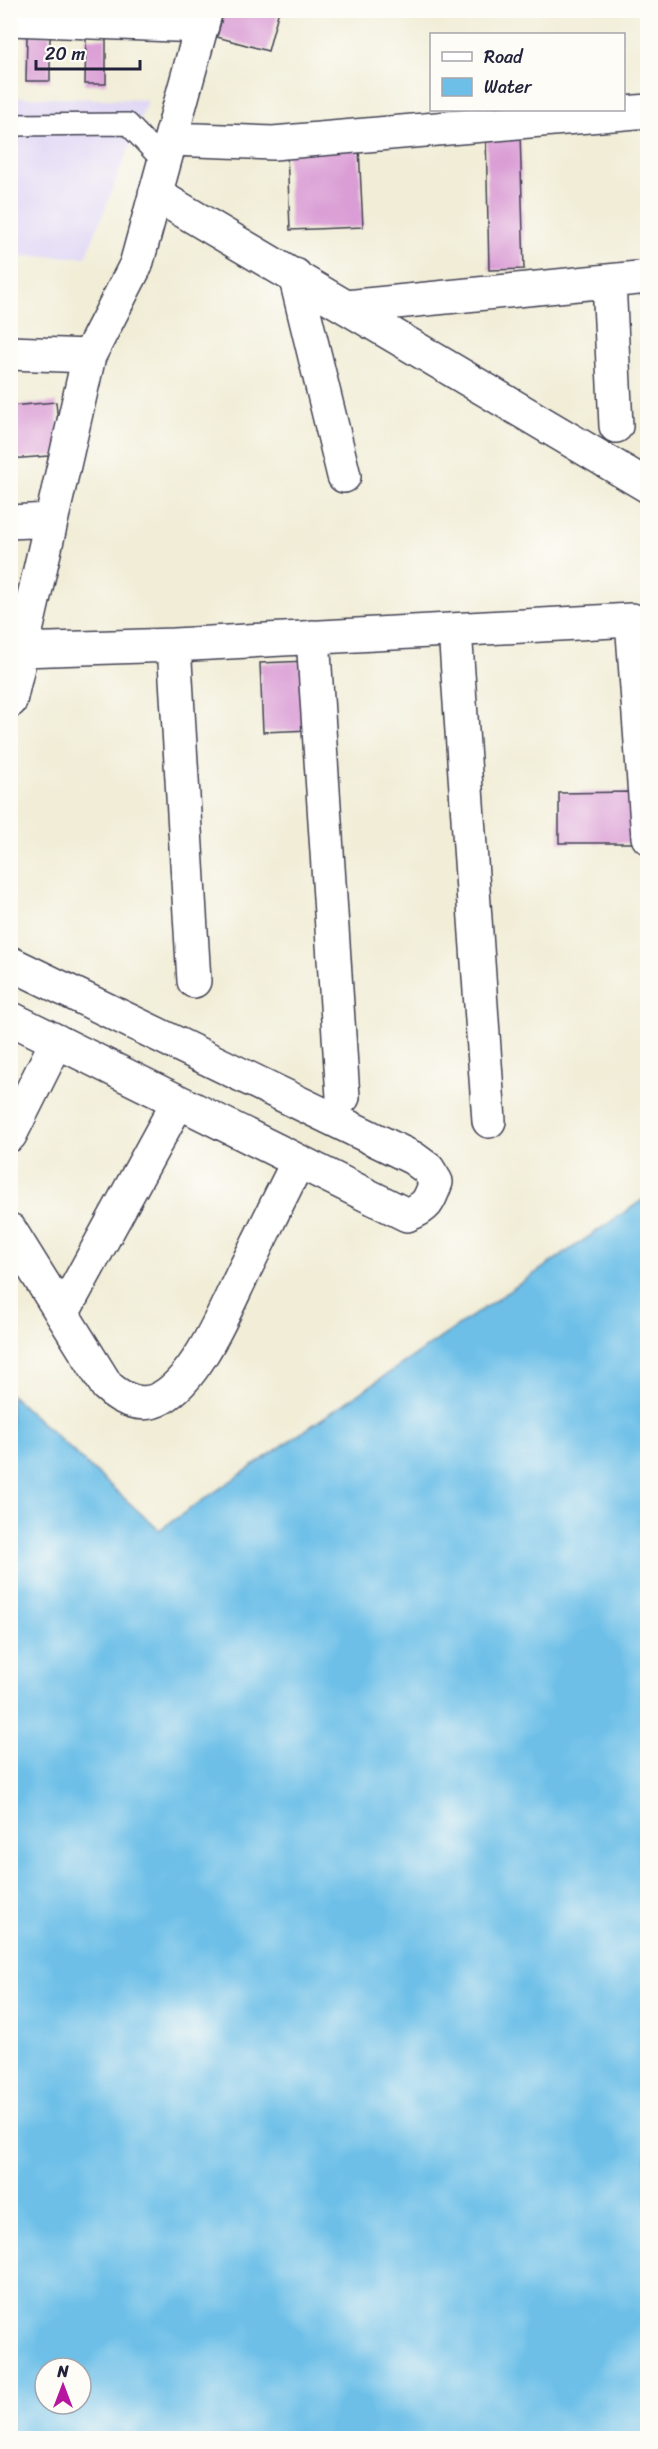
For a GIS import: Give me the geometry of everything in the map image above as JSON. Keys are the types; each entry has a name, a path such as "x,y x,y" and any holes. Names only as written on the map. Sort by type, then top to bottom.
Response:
{"street":[{"path":"10,19 204,18 136,264 89,356 10,701"},
{"path":"168,151 648,111"},
{"path":"155,194 648,486"},
{"path":"295,275 344,476"},
{"path":"346,308 648,277"},
{"path":"609,280 616,426"},
{"path":"10,353 89,356"},
{"path":"10,522 50,520"},
{"path":"21,650 174,645 632,620 648,837"},
{"path":"455,630 489,1121"},
{"path":"313,637 343,1097"},
{"path":"174,645 194,981"},
{"path":"10,963 396,1149 428,1169 436,1182 429,1201 421,1209 407,1215 10,1018"},
{"path":"10,1135 57,1041"},
{"path":"62,1314 178,1102"},
{"path":"10,1230 98,1374 117,1395 129,1401 148,1403 160,1399 185,1376 210,1340 298,1162"}],"lane":[{"path":"10,125 128,124 168,151"}],"shaded area":[{"path":"11,97 148,100 86,257 11,256"}],"water":[{"path":"647,1197 647,2438 11,2438 11,1395 159,1530"}],"building":[{"path":"224,10 279,10 268,51 217,37"},
{"path":"27,35 50,35 50,81 26,81"},
{"path":"86,38 106,38 106,84 85,84"},
{"path":"520,132 524,269 489,270 486,133"},
{"path":"359,148 363,227 290,230 287,151"},
{"path":"56,402 61,455 10,459 10,406"},
{"path":"308,661 311,730 263,732 260,663"},
{"path":"632,792 632,843 559,843 559,793"}]}
